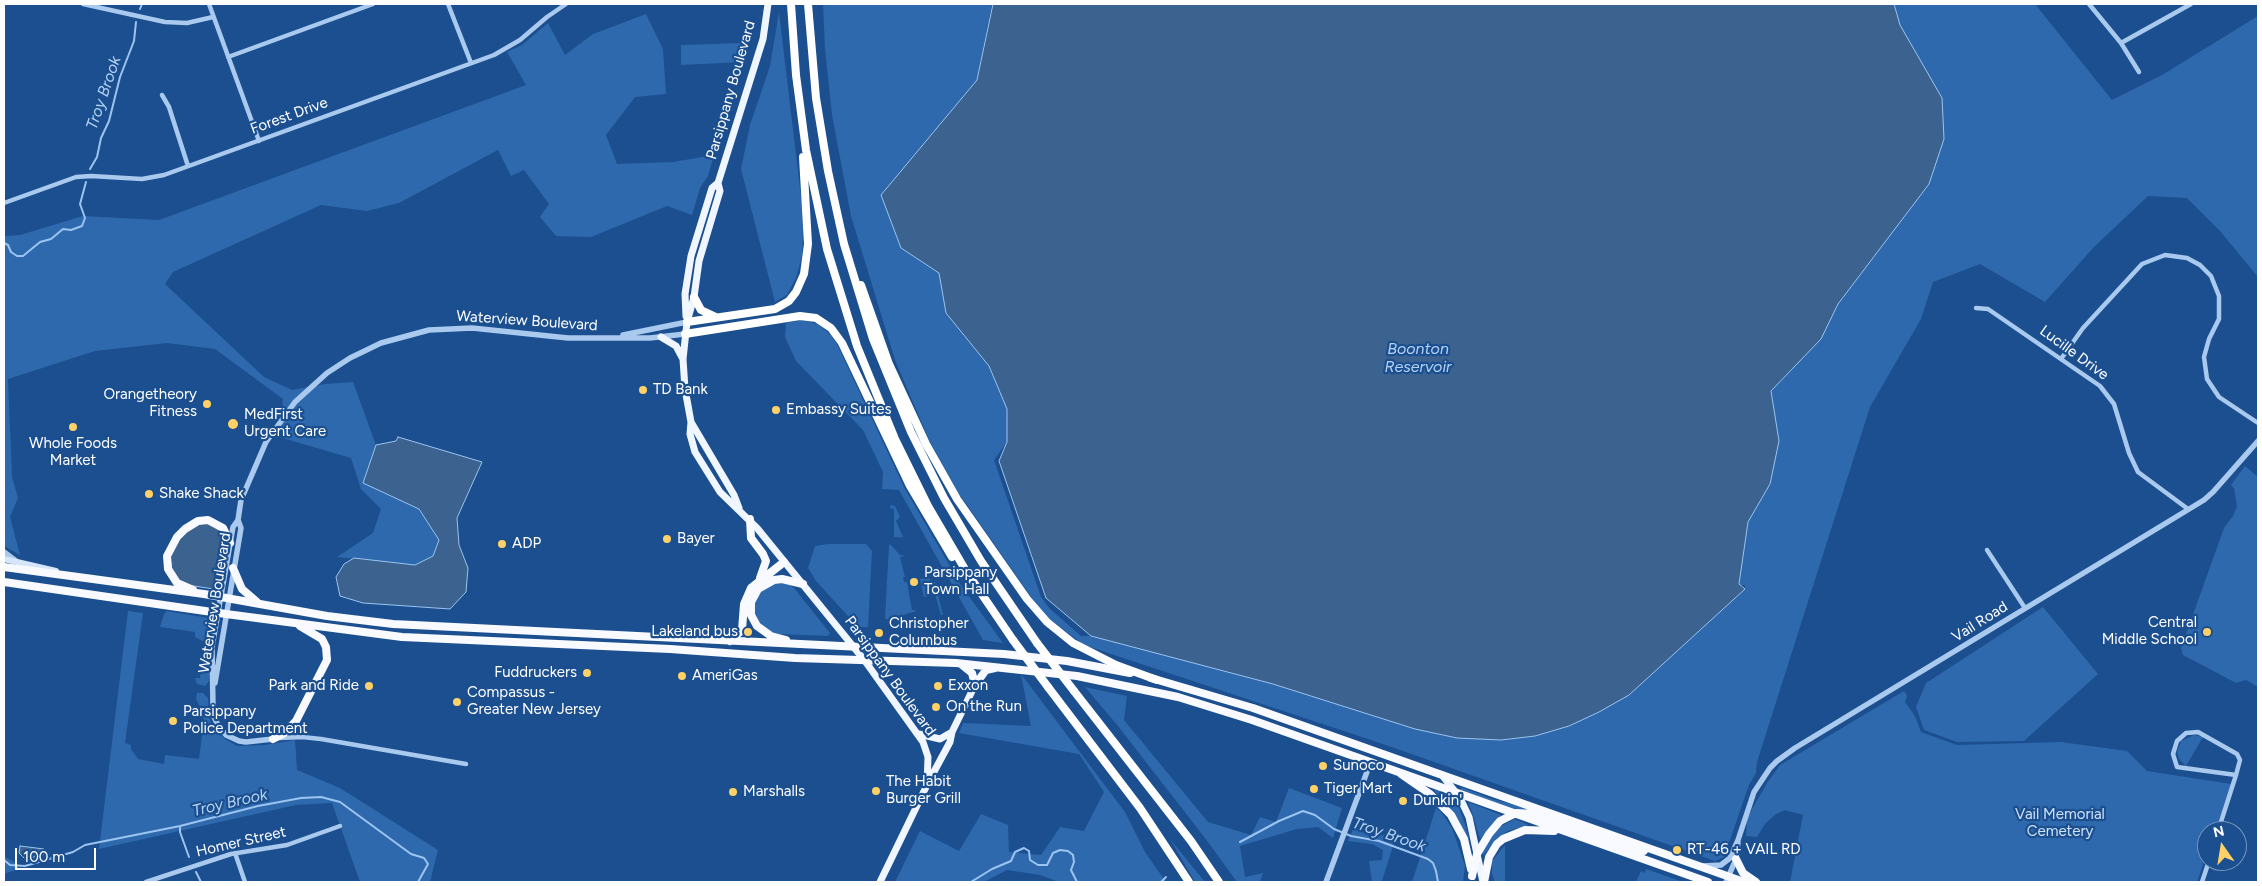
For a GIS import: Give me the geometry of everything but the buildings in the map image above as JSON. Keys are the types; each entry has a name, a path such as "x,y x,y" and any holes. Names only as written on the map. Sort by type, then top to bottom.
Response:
{"highway":[{"path":"687,322 780,308 793,297 802,280 807,259 808,227 791,4"},
{"path":"808,4 813,73 822,139 844,244 873,339 900,409 921,454 976,554 1037,643 1220,881"},
{"path":"798,100 806,150 827,248 848,321 871,384 902,454 940,528 979,592 1013,640"},
{"path":"844,244 892,371 926,444 957,498 1027,599 1047,622 1073,643 1108,662 1157,680"},
{"path":"694,297 704,313 720,318"},
{"path":"685,334 800,316 816,318 831,328 842,344 890,447 940,539 1013,640 1140,808 1189,882"},
{"path":"730,641 742,630 745,601 753,586 762,575 766,561 751,538 750,519"},
{"path":"204,594 178,583 171,576 167,564 170,547 185,529 198,521 208,520 223,528 230,543"},
{"path":"753,586 784,562"},
{"path":"4,566 204,594 327,616 393,624 1036,656 1099,666 1157,680 1253,708 1537,807 1696,865 1727,879 1744,882"},
{"path":"233,568 242,589 258,603"},
{"path":"803,584 782,579 767,583 754,595 750,610 755,624 766,634 803,644"},
{"path":"4,582 294,623 402,636 866,661 956,663 1077,676 1178,697 1252,720 1708,882"},
{"path":"273,739 283,734 296,721 327,660 326,647 322,639 294,623"},
{"path":"956,663 972,672 974,685"},
{"path":"974,685 986,670 1001,667"},
{"path":"1395,770 1430,794 1451,815 1465,843 1473,879"},
{"path":"1473,879 1477,854 1494,826 1516,813 1537,814 1631,848 1675,858"},
{"path":"1484,882 1490,853 1497,844 1512,834 1533,829 1569,832"},
{"path":"1736,859 1743,873 1756,882"}],"main road":[{"name":"Parsippany Boulevard","path":"768,4 763,39 718,183 720,191 699,261 694,297 685,334 683,359 684,390 691,422 690,434 696,452 711,480 729,502 739,508 750,519 866,661 919,734 928,757 926,785 880,882"},
{"name":"Parsippany Boulevard","path":"687,322 685,294 691,256 712,188 718,183"},
{"path":"661,337 676,346 683,359"},
{"name":"Parsippany Boulevard","path":"691,422 734,495 739,508"},
{"path":"4,559 80,577"},
{"path":"926,785 950,742 952,732 974,685"},
{"path":"919,734 940,739 952,732"},
{"path":"1442,775 1455,791 1469,817 1484,882"}],"street":[{"path":"83,4 95,5 171,23 188,23 213,18"},
{"path":"209,4 258,141"},
{"path":"228,57 373,4"},
{"path":"448,4 471,63"},
{"name":"Forest Drive","path":"4,203 72,177 91,176 142,179 164,175 471,63 507,48 566,4"},
{"path":"2089,4 2121,43 2139,72"},
{"path":"2121,43 2191,4"},
{"path":"162,95 169,107 188,166"},
{"path":"2061,359 2083,328 2142,264 2165,255 2187,258 2200,265 2211,276 2219,296 2219,318 2209,339 2204,357 2207,379 2219,397 2258,423"},
{"name":"Lucille Drive","path":"1976,308 1988,309 2100,386 2110,398 2129,453 2138,472 2188,509"},
{"name":"Waterview Boulevard","path":"612,338 687,322"},
{"name":"Waterview Boulevard","path":"466,764 302,737 246,742 226,735 218,727 214,717 212,647 233,568 240,528 238,520 241,500 259,455 286,412 327,373 365,350 412,334 454,328 488,329 568,338 661,337 685,334"},
{"name":"Vail Road","path":"1696,865 1721,865 1730,858 1754,792 1770,768 1777,762 2188,509 2213,492 2258,441"},
{"name":"Waterview Boulevard","path":"225,598 230,543 233,527 238,520"},
{"path":"1987,550 2025,608"},
{"path":"4,552 20,563"},
{"path":"2221,821 2236,775 2240,760 2237,754 2198,732 2183,735 2174,749 2177,767 2236,775"},
{"path":"1326,882 1370,761"},
{"name":"Homer Street","path":"146,882 154,881 235,853 287,845 340,826"},
{"name":"Vail Road","path":"1727,879 1736,859 1738,840"},
{"path":"235,853 245,882"}],"green space":[{"path":"823,4 992,4 977,80 881,195 901,248 939,273 946,313 989,366 1007,409 1007,442 994,460 1041,597 1050,609 1081,636 1091,636 1273,684 1415,729 1501,740 1535,736 1569,726 1629,695 1745,589 1745,585 1739,585 1748,522 1770,484 1779,441 1771,391 1821,339 1838,304 1929,184 1900,25 1894,4 2035,4 2112,100 2162,75 2258,16 2258,277 2220,231 2187,198 2148,196 2094,247 2045,302 1980,264 1933,282 1921,319 1870,407 1757,762 1756,773 1749,785 1724,857 1715,861 1383,744 1084,645 1043,614 958,492 929,440 895,360 851,216 832,115 825,49"},
{"path":"779,12 802,205 803,231 802,256 796,278 787,295 775,302 741,169 750,125 770,66"},
{"path":"646,14 663,49 666,94 635,97 606,135 617,164 673,162 714,155 708,176 700,188 692,215 667,206 591,237 556,236 540,217 549,204 524,170 511,176 498,150 399,203 367,211 321,205 173,272 165,284 264,377 292,390 325,384 353,382 376,445 364,483 419,509 439,540 433,556 415,565 337,557 373,533 381,509 361,489 351,458 279,437 283,399 215,349 167,343 95,351 8,379 12,477 18,498 10,517 20,555 4,546 4,236 20,235 83,216 159,220 526,85 507,52 522,45 548,23 565,55 593,34"},
{"path":"743,43 744,62 681,65 681,45"},
{"path":"802,320 818,324 830,334 838,346 904,487 962,587 1003,643 983,640 899,490 882,489 883,472 863,430 796,361 785,337 786,323"},
{"path":"2245,466 2258,477 2258,687 2246,680 2236,683 2183,655 2181,648 2224,528 2233,516 2237,506 2234,488 2231,485"},
{"path":"891,505 895,506 900,517 896,521 903,537 894,537 894,509 890,508"},
{"path":"866,544 872,551 868,627 858,627 816,581 808,568 815,546"},
{"path":"890,544 900,555 906,556 900,557 905,577 903,577 904,582 907,582 912,610 916,611 888,620 885,618"},
{"path":"928,577 931,582 935,582 943,615 941,615 935,594 924,597 920,579"},
{"path":"777,581 789,584 794,588 830,633 828,636 778,634 770,632 759,623 754,612 755,599 758,593"},
{"path":"2043,607 2098,674 2024,741 1957,742 1924,730 1916,707 1926,683"},
{"path":"128,611 143,613 125,743 131,745 131,749 138,759 164,764 165,755 199,759 204,720 196,699 197,693 203,693 208,698 212,727 225,739 237,746 264,745 295,740 297,770 340,788 438,850 430,882 360,882 332,803 296,805 99,849"},
{"path":"167,611 208,618 210,624 213,625 209,681 205,686 197,684 195,678 200,678 204,642 195,637 195,632 160,627 164,614"},
{"path":"1021,674 1125,812 1145,852 1166,882 1059,882 1040,875 1007,870 984,882 895,882 920,831 959,851 981,814 1008,825 1009,852 1041,855 1060,827 1084,831 1104,792 1079,754 959,733 963,723 1031,726"},
{"path":"1085,687 1127,696 1124,720 1208,822 1251,835 1260,817 1276,822 1289,788 1342,808 1333,838 1318,827 1297,829 1240,846 1245,877 1263,873 1260,882 1237,882 1118,726"},
{"name":"Vail Memorial Cemetery","path":"1904,691 1907,696 1905,702 1915,716 1921,732 1957,745 2061,742 2127,751 2147,771 2231,784 2218,821 2197,821 2197,871 2201,871 2197,882 1790,882 1803,815 1785,810 1776,814 1765,824 1757,837 1746,836 1747,818 1767,783 1780,765"},
{"path":"2194,735 2203,737 2186,766 2179,759 2177,752 2181,741"},
{"path":"1461,787 1492,799 1531,809 1514,809 1461,790"},
{"path":"1433,789 1453,796 1457,802 1470,843 1458,819"},
{"path":"1468,802 1501,815 1480,839 1472,812"},
{"path":"1436,808 1452,828 1465,866 1463,882 1412,882"},
{"path":"1515,819 1529,825 1508,831 1497,839 1483,856 1482,851 1489,839 1501,826"},
{"path":"1354,827 1371,837 1397,833 1382,881 1384,882 1372,882 1369,861 1382,860 1383,850 1372,844 1348,841"},
{"path":"1170,839 1205,882 1195,882"},
{"path":"1505,845 1505,882 1495,882 1492,874 1492,861"},
{"path":"4,856 19,865 18,869 4,874"},
{"path":"1646,869 1683,882 1636,882 1641,871 1645,873"}],"water":[{"name":"Boonton Reservoir","path":"993,4 1894,4 1900,25 1942,98 1944,139 1929,184 1838,304 1821,339 1771,391 1779,441 1770,484 1748,522 1739,584 1745,589 1629,695 1599,712 1569,726 1535,736 1501,740 1457,738 1415,729 1273,684 1091,636 1046,598 999,461 1007,442 1007,409 989,366 946,313 939,273 901,248 881,195 977,80"},
{"path":"398,437 482,462 457,518 459,545 468,568 466,592 450,609 363,603 340,596 336,577 344,564 354,558 415,565 433,556 439,540 419,509 363,483 376,445 396,441"},
{"path":"212,523 218,527 225,538 220,581 214,589 187,585 180,582 172,572 170,556 181,536 196,525"},
{"path":"20,846 44,849 43,855 25,859 19,853"}],"waterway":[{"name":"Troy Brook","path":"140,9 142,4"},
{"name":"Troy Brook","path":"90,169 97,157 101,138 109,121 120,77 134,41 136,22"},
{"name":"Troy Brook","path":"4,243 8,245 11,252 17,256 23,256 40,242 51,239 63,229 71,230 82,226 85,218 80,204 86,182"},
{"name":"Troy Brook","path":"4,860 10,865 25,866 73,852 85,845 180,826 258,806 301,798 321,797 340,802 411,854 424,858 428,864 418,882"},
{"name":"Troy Brook","path":"1240,842 1279,821 1303,811 1315,815 1334,829 1351,836 1379,841 1428,859 1433,863 1438,882"},
{"path":"180,826 180,832 189,857"},
{"name":"Troy Brook","path":"971,882 992,869 1011,861 1015,852 1024,848 1029,851 1030,860 1038,865 1047,865 1053,853 1060,850 1068,851 1073,855 1074,862 1071,870 1077,882"},
{"path":"196,872 201,882"},
{"name":"Troy Brook","path":"1161,882 1166,877"}],"place":[{"name":"TD Bank","path":"643,390"},
{"name":"Orangetheory Fitness","path":"207,404"},
{"name":"Embassy Suites","path":"776,410"},
{"name":"MedFirst Urgent Care","path":"233,424"},
{"name":"Whole Foods Market","path":"73,427"},
{"name":"Shake Shack","path":"149,494"},
{"name":"Bayer","path":"667,539"},
{"name":"ADP","path":"502,544"},
{"name":"Parsippany Town Hall","path":"914,582"},
{"name":"Lakeland bus","path":"748,632"},
{"name":"Central Middle School","path":"2207,632"},
{"name":"Christopher Columbus","path":"879,633"},
{"name":"Fuddruckers","path":"587,673"},
{"name":"AmeriGas","path":"682,676"},
{"name":"Park and Ride","path":"369,686"},
{"name":"Exxon","path":"938,686"},
{"name":"Compassus - Greater New Jersey","path":"457,702"},
{"name":"On the Run","path":"936,707"},
{"name":"Parsippany Police Department","path":"173,721"},
{"name":"Sunoco","path":"1323,766"},
{"name":"Tiger Mart","path":"1314,789"},
{"name":"The Habit Burger Grill","path":"876,791"},
{"name":"Marshalls","path":"733,792"},
{"name":"Dunkin'","path":"1403,801"},
{"name":"RT-46 + VAIL RD","path":"1677,850"}]}
